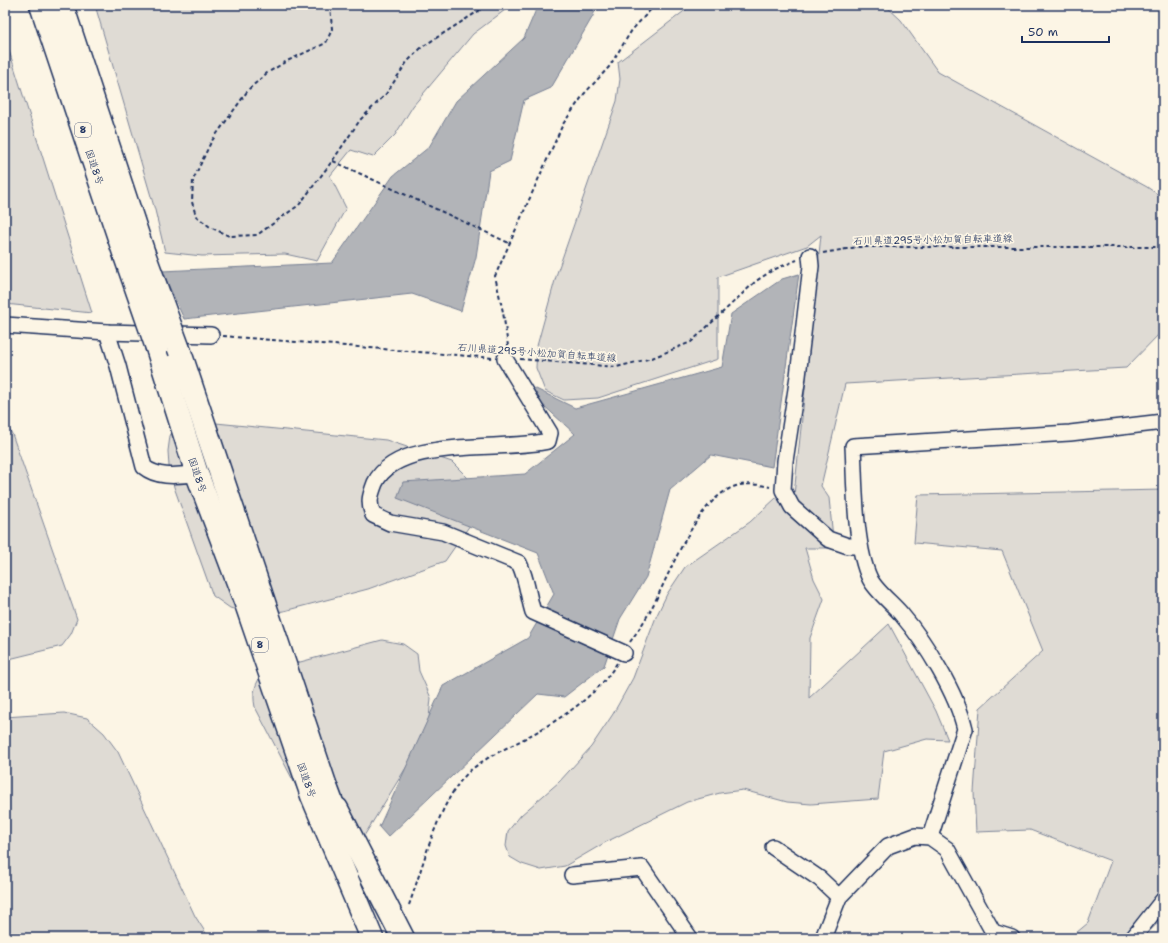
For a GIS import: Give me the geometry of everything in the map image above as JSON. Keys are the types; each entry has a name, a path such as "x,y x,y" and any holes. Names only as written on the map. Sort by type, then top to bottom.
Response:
{"highway":[{"name":"国道8号","path":"41,5 134,253 180,352 318,790 387,938"},
{"name":"国道8号","path":"62,5 134,253 156,348 198,474 318,790 372,938"},
{"path":"318,790 332,867 357,938"},
{"path":"318,790 403,938"}],"street":[{"path":"810,256 810,274 798,376 785,461 783,490 792,507 828,540 848,546 860,546"},
{"path":"5,325 107,332 211,335"},
{"path":"107,332 118,366 144,467 151,472 158,474 198,474"},
{"path":"507,358 550,433 548,441 439,449 398,461 378,478 369,497 369,505 373,515 390,523 442,532 519,563 525,575 528,597 533,612 620,651"},
{"path":"930,837 965,729 961,711 923,641 870,579 860,546 853,446 1070,433 1163,422"},
{"path":"823,938 839,897 888,846 915,836 930,837 947,849 993,932 1012,938"},
{"path":"773,847 820,879 839,897"},
{"path":"572,875 642,868 690,938"},
{"path":"1133,938 1163,900"}],"path":[{"path":"330,5 333,20 332,29 326,43 287,61 267,73 249,89 211,142 194,180 192,202 196,216 210,227 230,236 257,235 299,205 333,161 360,120 386,94 406,62 422,47 488,5"},
{"path":"507,358 503,312 495,276 563,124 584,94 609,66 632,30 655,5"},
{"path":"333,161 510,243"},
{"name":"石川県道295号小松加賀自転車道線","path":"211,335 617,367 652,358 691,342 756,281 773,270 794,260 810,256 858,247 1163,247"},
{"path":"409,905 445,805 465,777 488,758 547,727 588,698 612,672 620,651 650,612 692,528 711,501 730,488 754,483 783,490"}],"shaded area":[{"path":"95,5 506,5 505,10 473,34 413,106 395,135 373,157 351,150 330,176 346,208 317,261 285,254 202,256 165,252 155,210"},
{"path":"538,5 597,5 593,16 551,88 524,100 510,161 489,171 476,257 461,311 412,294 184,319 162,271 332,263 393,176 429,147 456,101 524,38"},
{"path":"692,5 885,5 901,20 938,72 1147,187 1163,198 1163,330 1126,368 845,384 821,486 829,498 834,548 805,548 814,579 824,599 810,638 809,698 889,624 936,711 948,740 927,739 884,751 878,799 811,804 787,802 743,790 720,793 687,802 606,842 565,866 541,870 522,864 510,857 506,846 508,831 521,815 559,782 591,747 613,714 633,678 656,617 667,594 685,567 750,522 776,498 794,495 821,235 807,246 718,277 718,359 598,398 564,400 545,391 536,368 537,346 557,273 617,101 620,79 618,62"},
{"path":"5,38 92,313 5,304"},
{"path":"799,274 772,467 711,455 670,490 646,577 620,619 604,666 564,697 538,694 388,837 379,827 443,686 528,638 554,594 538,553 397,498 403,482 525,474 575,434 530,393 534,388 575,408 722,367 731,314 782,279"},
{"path":"186,420 386,440 452,462 471,481 477,515 445,561 368,589 284,611 252,614 230,608 213,596 174,487 169,466 168,451 170,436 176,424"},
{"path":"5,422 12,434 77,619 71,634 62,646 5,660"},
{"path":"1163,490 1163,918 1142,938 1070,938 1088,923 1111,861 1030,830 976,832 974,792 980,708 1043,651 1002,551 914,543 918,495"},
{"path":"382,640 403,644 417,654 419,671 431,698 429,718 407,766 364,836 349,852 322,836 255,707 254,693 256,685 263,672"},
{"path":"64,713 87,718 104,733 118,752 195,916 209,938 5,938 5,717"}]}
